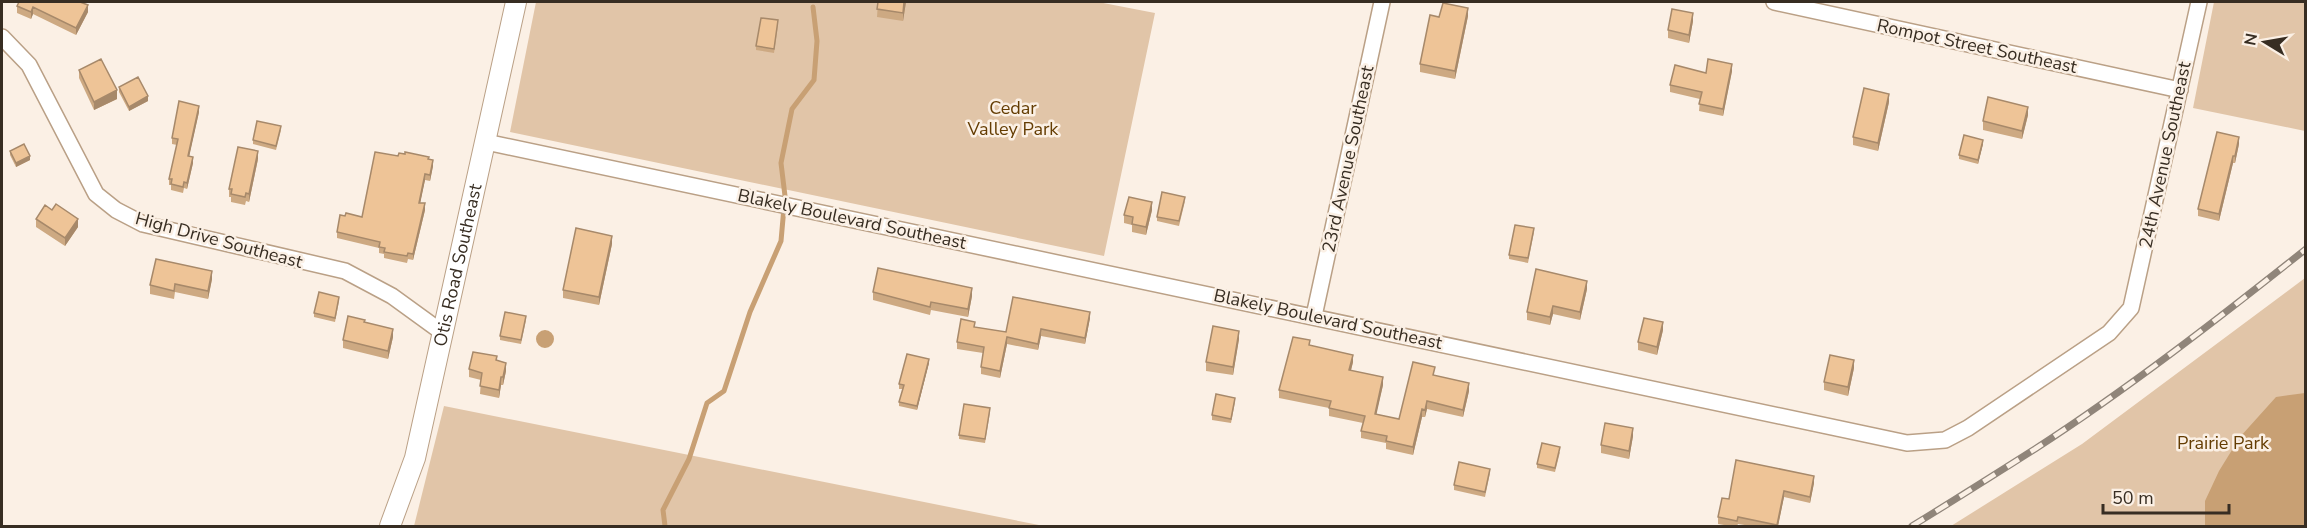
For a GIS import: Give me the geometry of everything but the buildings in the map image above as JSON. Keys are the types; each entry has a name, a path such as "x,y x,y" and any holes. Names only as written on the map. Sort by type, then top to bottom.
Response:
{"street":[{"name":"Otis Road Southeast","path":"390,526 415,458 516,2"},
{"name":"23rd Avenue Southeast","path":"1314,316 1382,2"},
{"name":"Rompot Street Southeast","path":"1774,2 2180,90"},
{"name":"24th Avenue Southeast","path":"2131,308 2199,2"},
{"name":"High Drive Southeast","path":"2,37 29,65 96,194 116,210 142,224 345,271 392,296 443,333"},
{"name":"Blakely Boulevard Southeast","path":"486,142 1314,316 1907,444 1945,440 1968,428 2109,333 2131,308"}],"green space":[{"name":"Cedar Valley Park","path":"536,2 1098,2 1155,13 1104,256 510,132"},
{"path":"2214,2 2305,2 2305,131 2193,108"},
{"name":"Prairie Park","path":"2305,278 2305,526 1951,526 2082,444"},
{"path":"444,406 1044,526 414,526"}],"shaded area":[{"path":"545,330 551,333 554,339 551,345 545,348 539,345 536,339 539,333"},
{"path":"2305,393 2305,526 2205,526 2205,501 2219,471 2240,437 2276,397"}],"waterway":[{"path":"665,526 663,510 689,459 707,403 724,391 750,312 781,241 785,196 781,163 792,109 814,80 817,41 813,7"}],"railway":[{"path":"1912,526 2105,402 2306,249"}]}
